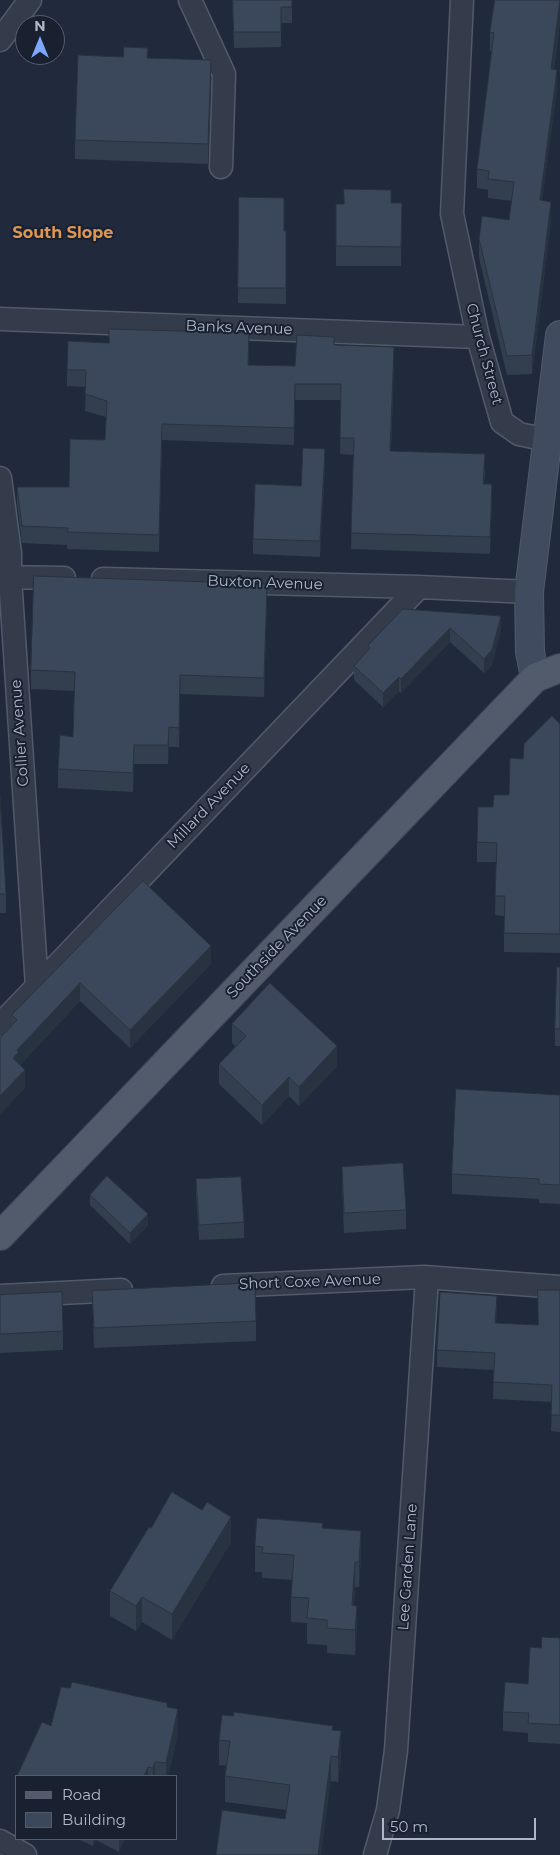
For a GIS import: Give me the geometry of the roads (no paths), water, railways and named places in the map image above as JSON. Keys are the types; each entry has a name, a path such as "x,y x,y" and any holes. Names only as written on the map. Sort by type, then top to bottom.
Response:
{"main road":[{"path":"552,674 530,652 529,592 560,335"},
{"name":"Southside Avenue","path":"0,1236 552,674"}],"street":[{"path":"0,40 30,0"},
{"path":"190,0 224,74 220,167"},
{"name":"Church Street","path":"462,0 452,214 478,337 502,422 519,434 546,440"},
{"name":"Banks Avenue","path":"0,319 478,337"},
{"name":"Collier Avenue","path":"0,478 10,553 5,577 36,987"},
{"name":"Buxton Avenue","path":"5,577 419,587 529,592"},
{"name":"Millard Avenue","path":"0,1025 419,587"},
{"name":"Short Coxe Avenue","path":"198,1287 427,1278 560,1287"},
{"name":"Lee Garden Lane","path":"376,1855 388,1810 396,1750 427,1278"},
{"path":"0,1296 140,1289"},
{"path":"0,1841 25,1855"}],"district":[{"name":"South Slope","path":"63,233"}]}
